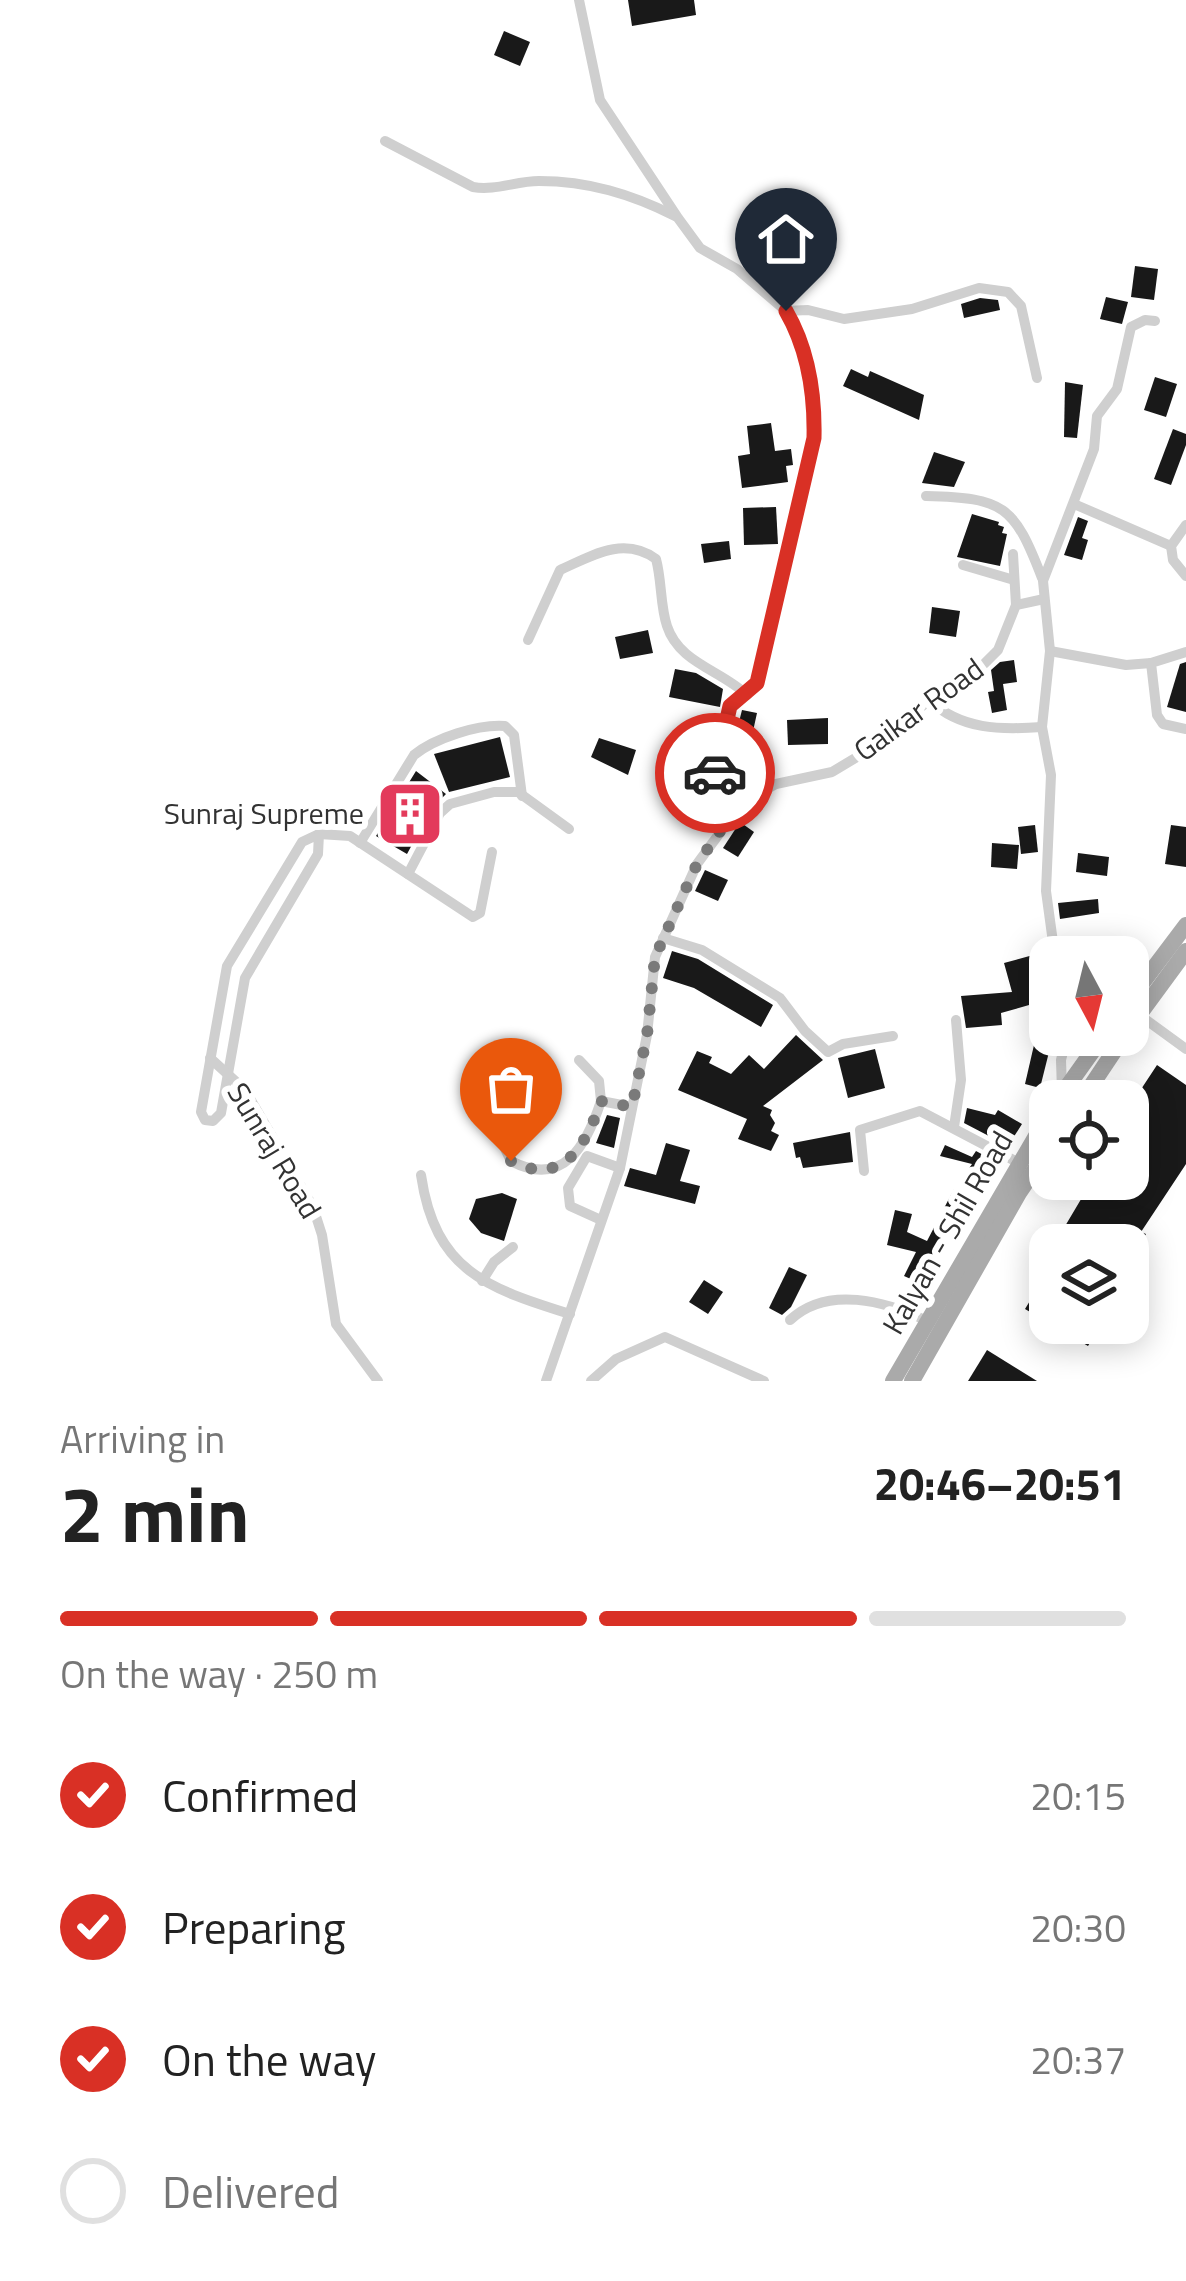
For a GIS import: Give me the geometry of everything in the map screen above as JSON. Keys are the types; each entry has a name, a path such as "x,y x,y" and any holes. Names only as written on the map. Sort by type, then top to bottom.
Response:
{"main road":[{"path":"1149,988 1186,925"},
{"path":"1149,997 1186,951"},
{"path":"1084,1080 1102,1056"},
{"name":"Kalyan - Shil Road","path":"893,1381 1029,1147"},
{"name":"Kalyan - Shil Road","path":"912,1381 1029,1178"}],"street":[{"path":"546,1381 620,1168 647,1035 655,957 697,864 728,820 712,796 716,761 730,706 757,683 814,438 805,355 786,311 736,269 700,248 678,218 600,100 579,0"},
{"path":"385,141 473,187 488,190 536,181 588,185 632,194 678,218"},
{"path":"786,311 808,310 844,319 912,309 979,288 1008,292 1022,306 1037,378"},
{"path":"1043,581 1094,449 1097,416 1117,389 1131,327 1155,321"},
{"path":"926,496 992,502 1023,527 1043,581 1050,651 1042,728 1051,775 1046,892 1052,936"},
{"path":"1074,503 1172,546"},
{"path":"1186,526 1172,546 1173,560 1186,576"},
{"path":"528,640 560,570 616,548 639,547 656,559 668,628 681,651 731,680 747,695"},
{"path":"1013,554 1016,605 1044,599"},
{"path":"963,565 1014,580"},
{"name":"Gaikar Road","path":"728,820 741,803 764,790 832,772 882,742 929,700 998,650 1016,605"},
{"path":"1050,651 1126,664 1151,663 1186,652"},
{"path":"1151,663 1157,715 1162,724 1186,730"},
{"path":"929,700 941,712 982,727 1042,728"},
{"path":"360,843 415,755 426,746 488,726 505,726 514,735 522,796"},
{"path":"408,874 444,808 494,792 507,790 522,796 568,829"},
{"path":"228,1073 243,987 318,854 319,834 335,833 360,843 476,917 492,852"},
{"name":"Sunraj Road","path":"228,1073 221,1114 213,1121 205,1120 201,1112 223,983 235,950 302,842 319,834"},
{"path":"663,938 702,950 779,998 828,1052 844,1044 893,1036"},
{"path":"235,950 254,961"},
{"path":"223,983 243,987"},
{"path":"954,1126 961,1080 956,1020"},
{"path":"1149,1030 1186,1049"},
{"name":"Sunraj Road","path":"210,1058 245,1090 313,1207 336,1324 378,1381"},
{"path":"498,1133 511,1161 549,1169 567,1160 590,1136 601,1101 599,1081 579,1060"},
{"path":"601,1101 632,1107"},
{"path":"864,1171 860,1130 920,1111 1019,1163"},
{"path":"601,1220 570,1206 568,1188 587,1156 620,1168"},
{"path":"422,1175 424,1198 441,1241 465,1271 505,1293 570,1314"},
{"path":"482,1281 494,1262 514,1247"},
{"path":"790,1320 803,1308 845,1298 903,1310 927,1321"},
{"path":"591,1381 616,1359 665,1337 764,1381"}],"building":[{"path":"628,0 694,0 696,15 632,26"},
{"path":"504,31 530,42 520,66 494,55"},
{"path":"1135,266 1158,269 1154,300 1131,297"},
{"path":"1106,297 1128,302 1122,324 1100,319"},
{"path":"980,298 998,300 1000,310 964,318 961,304"},
{"path":"851,369 868,377 870,371 924,395 919,420 843,386"},
{"path":"1155,377 1177,384 1166,417 1144,410"},
{"path":"1065,382 1083,385 1077,438 1064,437"},
{"path":"771,423 775,451 791,449 788,482 742,488 738,456 750,454 747,426"},
{"path":"1173,429 1186,434 1186,445 1171,485 1154,479"},
{"path":"934,452 965,462 954,487 922,483"},
{"path":"776,507 778,544 744,545 743,508"},
{"path":"972,514 1004,527 1002,533 1007,534 1000,566 957,557"},
{"path":"1078,517 1088,521 1082,560 1064,555"},
{"path":"729,541 731,559 704,563 701,544"},
{"path":"932,607 960,611 956,637 929,633"},
{"path":"648,630 653,653 620,659 615,637"},
{"path":"1014,660 1017,682 1003,684 1007,710 992,713 991,670 1000,662"},
{"path":"1186,662 1186,712 1167,707 1180,664"},
{"path":"675,669 696,673 723,689 720,707 669,697"},
{"path":"742,710 757,713 746,763 752,764 748,786 738,784 737,789 723,786"},
{"path":"828,718 828,744 788,745 787,720"},
{"path":"500,737 510,777 449,792 434,754"},
{"path":"599,738 636,750 628,775 591,757"},
{"path":"416,771 446,794 432,808 407,854 376,836"},
{"path":"740,822 754,832 738,857 723,848"},
{"path":"1035,825 1038,852 1021,854 1018,827"},
{"path":"1171,825 1186,827 1186,867 1165,864"},
{"path":"992,843 1019,845 1017,869 991,867"},
{"path":"1078,853 1109,857 1107,876 1076,872"},
{"path":"705,870 728,880 718,901 695,891"},
{"path":"1098,899 1099,913 1060,919 1058,903"},
{"path":"672,951 698,959 773,1005 761,1027 694,988 663,978"},
{"path":"1029,956 1029,1005 1001,1013 1002,1025 966,1028 961,996 1012,992 1004,963"},
{"path":"796,1035 823,1060 763,1106 772,1110 775,1123 771,1131 779,1135 771,1151 738,1139 747,1119 678,1090 697,1051 731,1074 749,1055 764,1069"},
{"path":"875,1049 885,1088 848,1098 838,1058"},
{"path":"1031,1056 1048,1056 1042,1080 1025,1084"},
{"path":"1157,1065 1186,1085 1186,1164 1146,1224 1066,1224 1081,1200 1149,1200 1147,1080"},
{"path":"967,1108 995,1115 998,1110 1022,1124 1008,1146 964,1123"},
{"path":"607,1115 620,1118 614,1148 596,1143"},
{"path":"850,1132 853,1162 803,1168 800,1157 796,1158 793,1143"},
{"path":"666,1143 690,1150 680,1181 700,1186 695,1204 624,1186 630,1168 656,1175"},
{"path":"945,1145 972,1157 976,1151 1000,1164 993,1176 986,1172 982,1178 968,1170 972,1164 940,1156"},
{"path":"954,1189 963,1195 959,1202 967,1208 945,1236 922,1284 904,1276 916,1252 887,1245 895,1210 912,1214 907,1232 927,1241"},
{"path":"502,1193 517,1199 504,1241 481,1233 469,1219 476,1199"},
{"path":"789,1267 807,1275 782,1315 769,1308"},
{"path":"704,1280 723,1292 708,1314 689,1302"},
{"path":"987,1350 1037,1381 968,1381"}],"way so far":[{"path":"511,1161 549,1169 567,1160 590,1136 601,1101 632,1107 647,1035 655,957 697,864 728,820 712,796 715,773"}],"place":[{"name":"Sunraj Supreme","path":"410,814"}],"route":[{"path":"715,773 730,706 757,683 814,438 805,355 786,311"}]}
